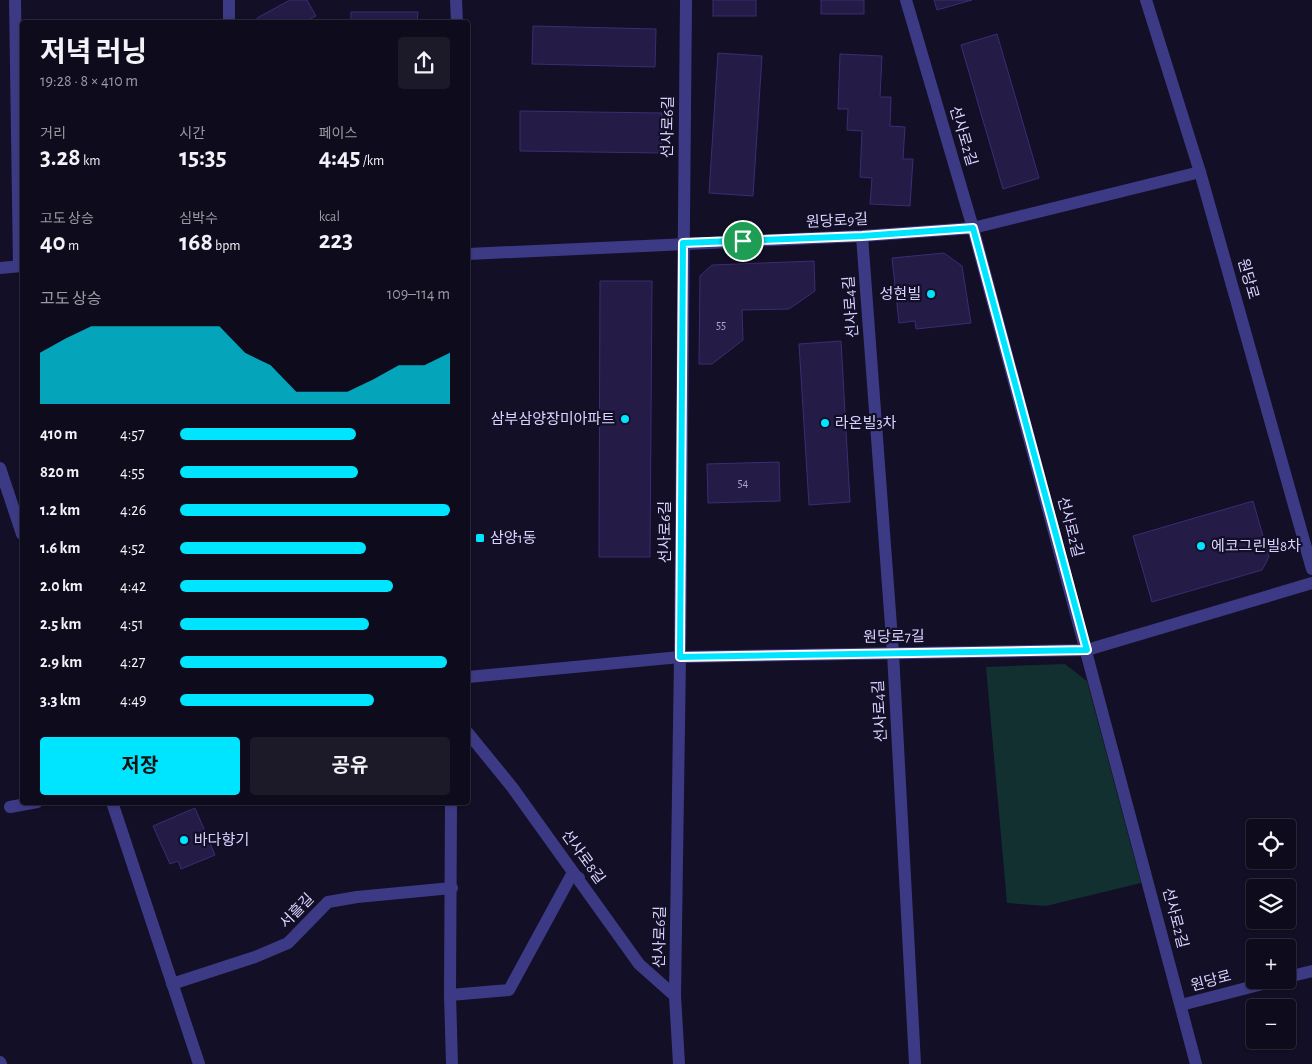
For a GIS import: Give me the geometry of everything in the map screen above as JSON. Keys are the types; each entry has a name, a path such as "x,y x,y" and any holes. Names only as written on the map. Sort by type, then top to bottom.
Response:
{"street":[{"path":"16,0 20,213"},
{"path":"228,0 229,20"},
{"path":"456,0 457,20"},
{"name":"선사로6길","path":"679,1064 675,996 686,0"},
{"name":"선사로2길","path":"906,0 973,228 1196,1064"},
{"name":"원당로","path":"1146,0 1200,172 1312,569"},
{"name":"원당로9길","path":"470,254 862,236 973,228 1200,172"},
{"name":"선사로4길","path":"862,236 893,653 915,1064"},
{"path":"0,268 20,266"},
{"path":"0,468 16,497 20,522"},
{"name":"원당로7길","path":"470,677 680,657 1087,650 1312,583"},
{"name":"선사로8길","path":"470,735 512,787 639,964 675,996"},
{"path":"10,807 21,805"},
{"path":"113,805 199,1064"},
{"path":"451,805 450,995 452,1064"},
{"path":"450,995 509,990 572,874 579,878"},
{"name":"서흘길","path":"172,984 255,957 288,943 328,902 356,896 452,888"},
{"path":"1296,975 1312,971"},
{"name":"원당로","path":"1181,1006 1246,989"}],"green space":[{"path":"1065,664 1087,681 1141,883 1046,906 1007,903 986,667"}],"building":[{"path":"290,0 307,0 316,16 308,20 258,20 257,18"},
{"path":"713,0 756,0 756,16 713,16"},
{"path":"821,0 864,0 864,14 821,14"},
{"path":"934,0 972,0 937,10"},
{"path":"351,12 418,12 417,20 351,20"},
{"path":"533,26 656,29 655,67 532,64"},
{"path":"997,34 1039,178 1003,189 961,45"},
{"path":"718,53 762,56 753,196 709,193"},
{"path":"840,54 882,56 880,97 891,97 890,126 905,127 903,159 913,159 910,206 870,204 872,178 860,177 862,131 847,130 848,109 838,109"},
{"path":"520,111 662,113 661,153 520,151"},
{"name":"성현빌","path":"944,253 962,266 971,323 916,329 915,321 899,323 892,258"},
{"path":"814,261 815,291 789,309 742,310 743,340 712,364 699,364 700,276 712,265"},
{"name":"삼부삼양장미아파트","path":"600,281 652,281 650,557 599,557"},
{"name":"라온빌3차","path":"841,341 850,502 809,505 799,344"},
{"path":"779,462 780,501 708,503 707,464"},
{"name":"에코그린빌8차","path":"1253,501 1269,557 1262,570 1152,602 1133,536"},
{"name":"바다향기","path":"195,808 215,855 181,869 178,861 170,864 153,826"}],"place":[{"name":"성현빌","path":"931,294"},
{"name":"삼부삼양장미아파트","path":"625,419"},
{"name":"라온빌3차","path":"825,423"},
{"name":"삼양1동","path":"480,538"},
{"name":"에코그린빌8차","path":"1201,546"},
{"name":"바다향기","path":"184,840"}],"route":[{"path":"973,228 1087,650 680,657 683,243 743,241 862,236 973,228"}]}
